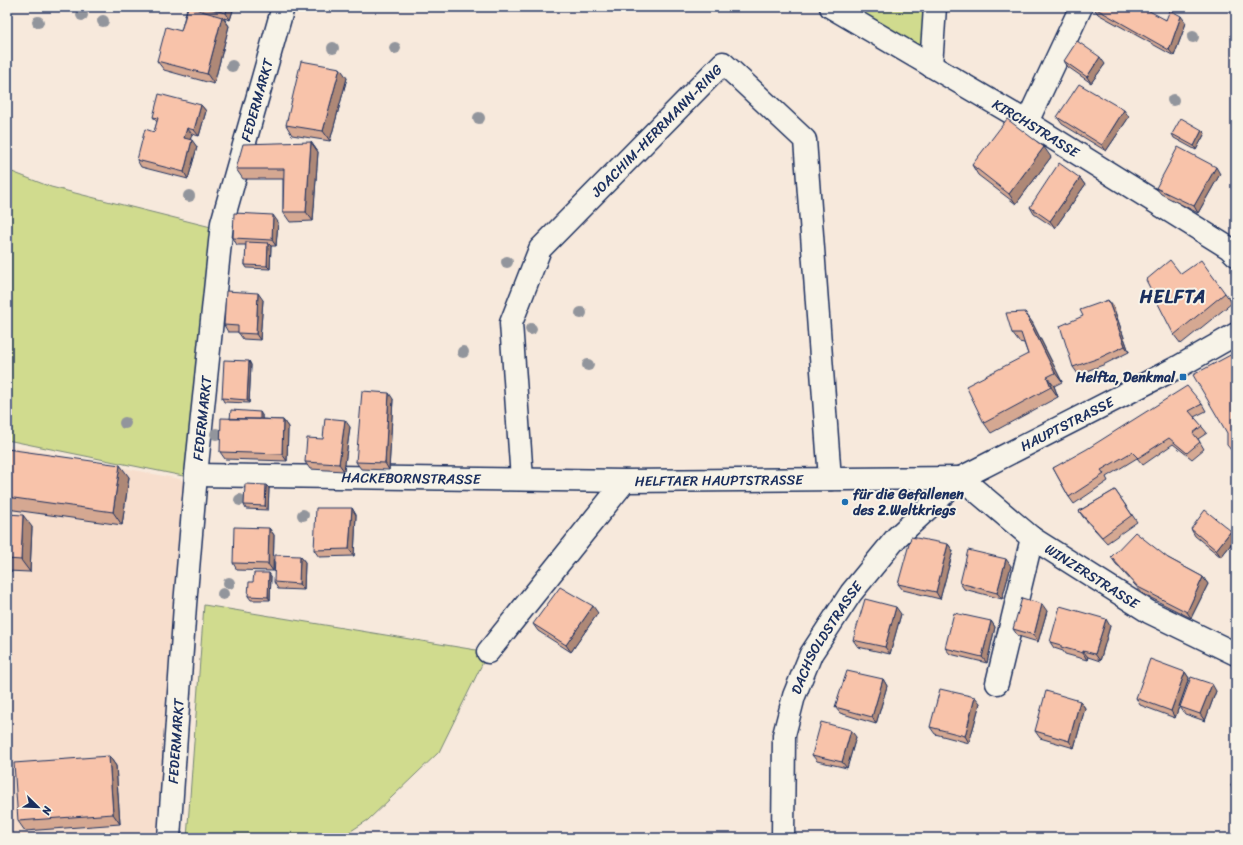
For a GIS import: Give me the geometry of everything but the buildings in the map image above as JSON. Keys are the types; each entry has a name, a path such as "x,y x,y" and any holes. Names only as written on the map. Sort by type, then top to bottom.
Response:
{"street":[{"name":"FEDERMARKT","path":"170,838 196,475 222,223 283,7"},
{"name":"KIRCHSTRASSE","path":"831,7 1027,122 1229,248 1236,256"},
{"path":"931,66 935,7"},
{"path":"1027,122 1081,7"},
{"name":"JOACHIM-HERRMANN-RING","path":"522,479 511,323 540,249 723,63 805,140 830,480"},
{"name":"HAUPTSTRASSE","path":"961,478 1178,367 1236,334"},
{"name":"HACKEBORNSTRASSE","path":"196,475 625,481"},
{"name":"HELFTAER HAUPTSTRASSE","path":"488,652 625,481 961,478"},
{"name":"WINZERSTRASSE","path":"961,478 1032,538 1149,612 1236,654"},
{"name":"DACHSOLDSTRASSE","path":"783,838 784,735 794,696 811,654 851,593 897,537 961,478"},
{"path":"997,683 1032,538"}],"shaded area":[{"path":"7,445 179,479 194,485 165,838 7,838"}],"green space":[{"path":"844,7 927,7 923,56"},
{"path":"7,170 51,187 211,227 193,478 7,440"},
{"path":"204,605 488,652 439,752 368,820 340,838 187,838"}],"place":[{"name":"Helfta, Denkmal","path":"1183,377"},
{"name":"für die Gefallenen des 2.Weltkriegs","path":"845,502"}],"district":[{"name":"HELFTA","path":"1173,297"}]}
